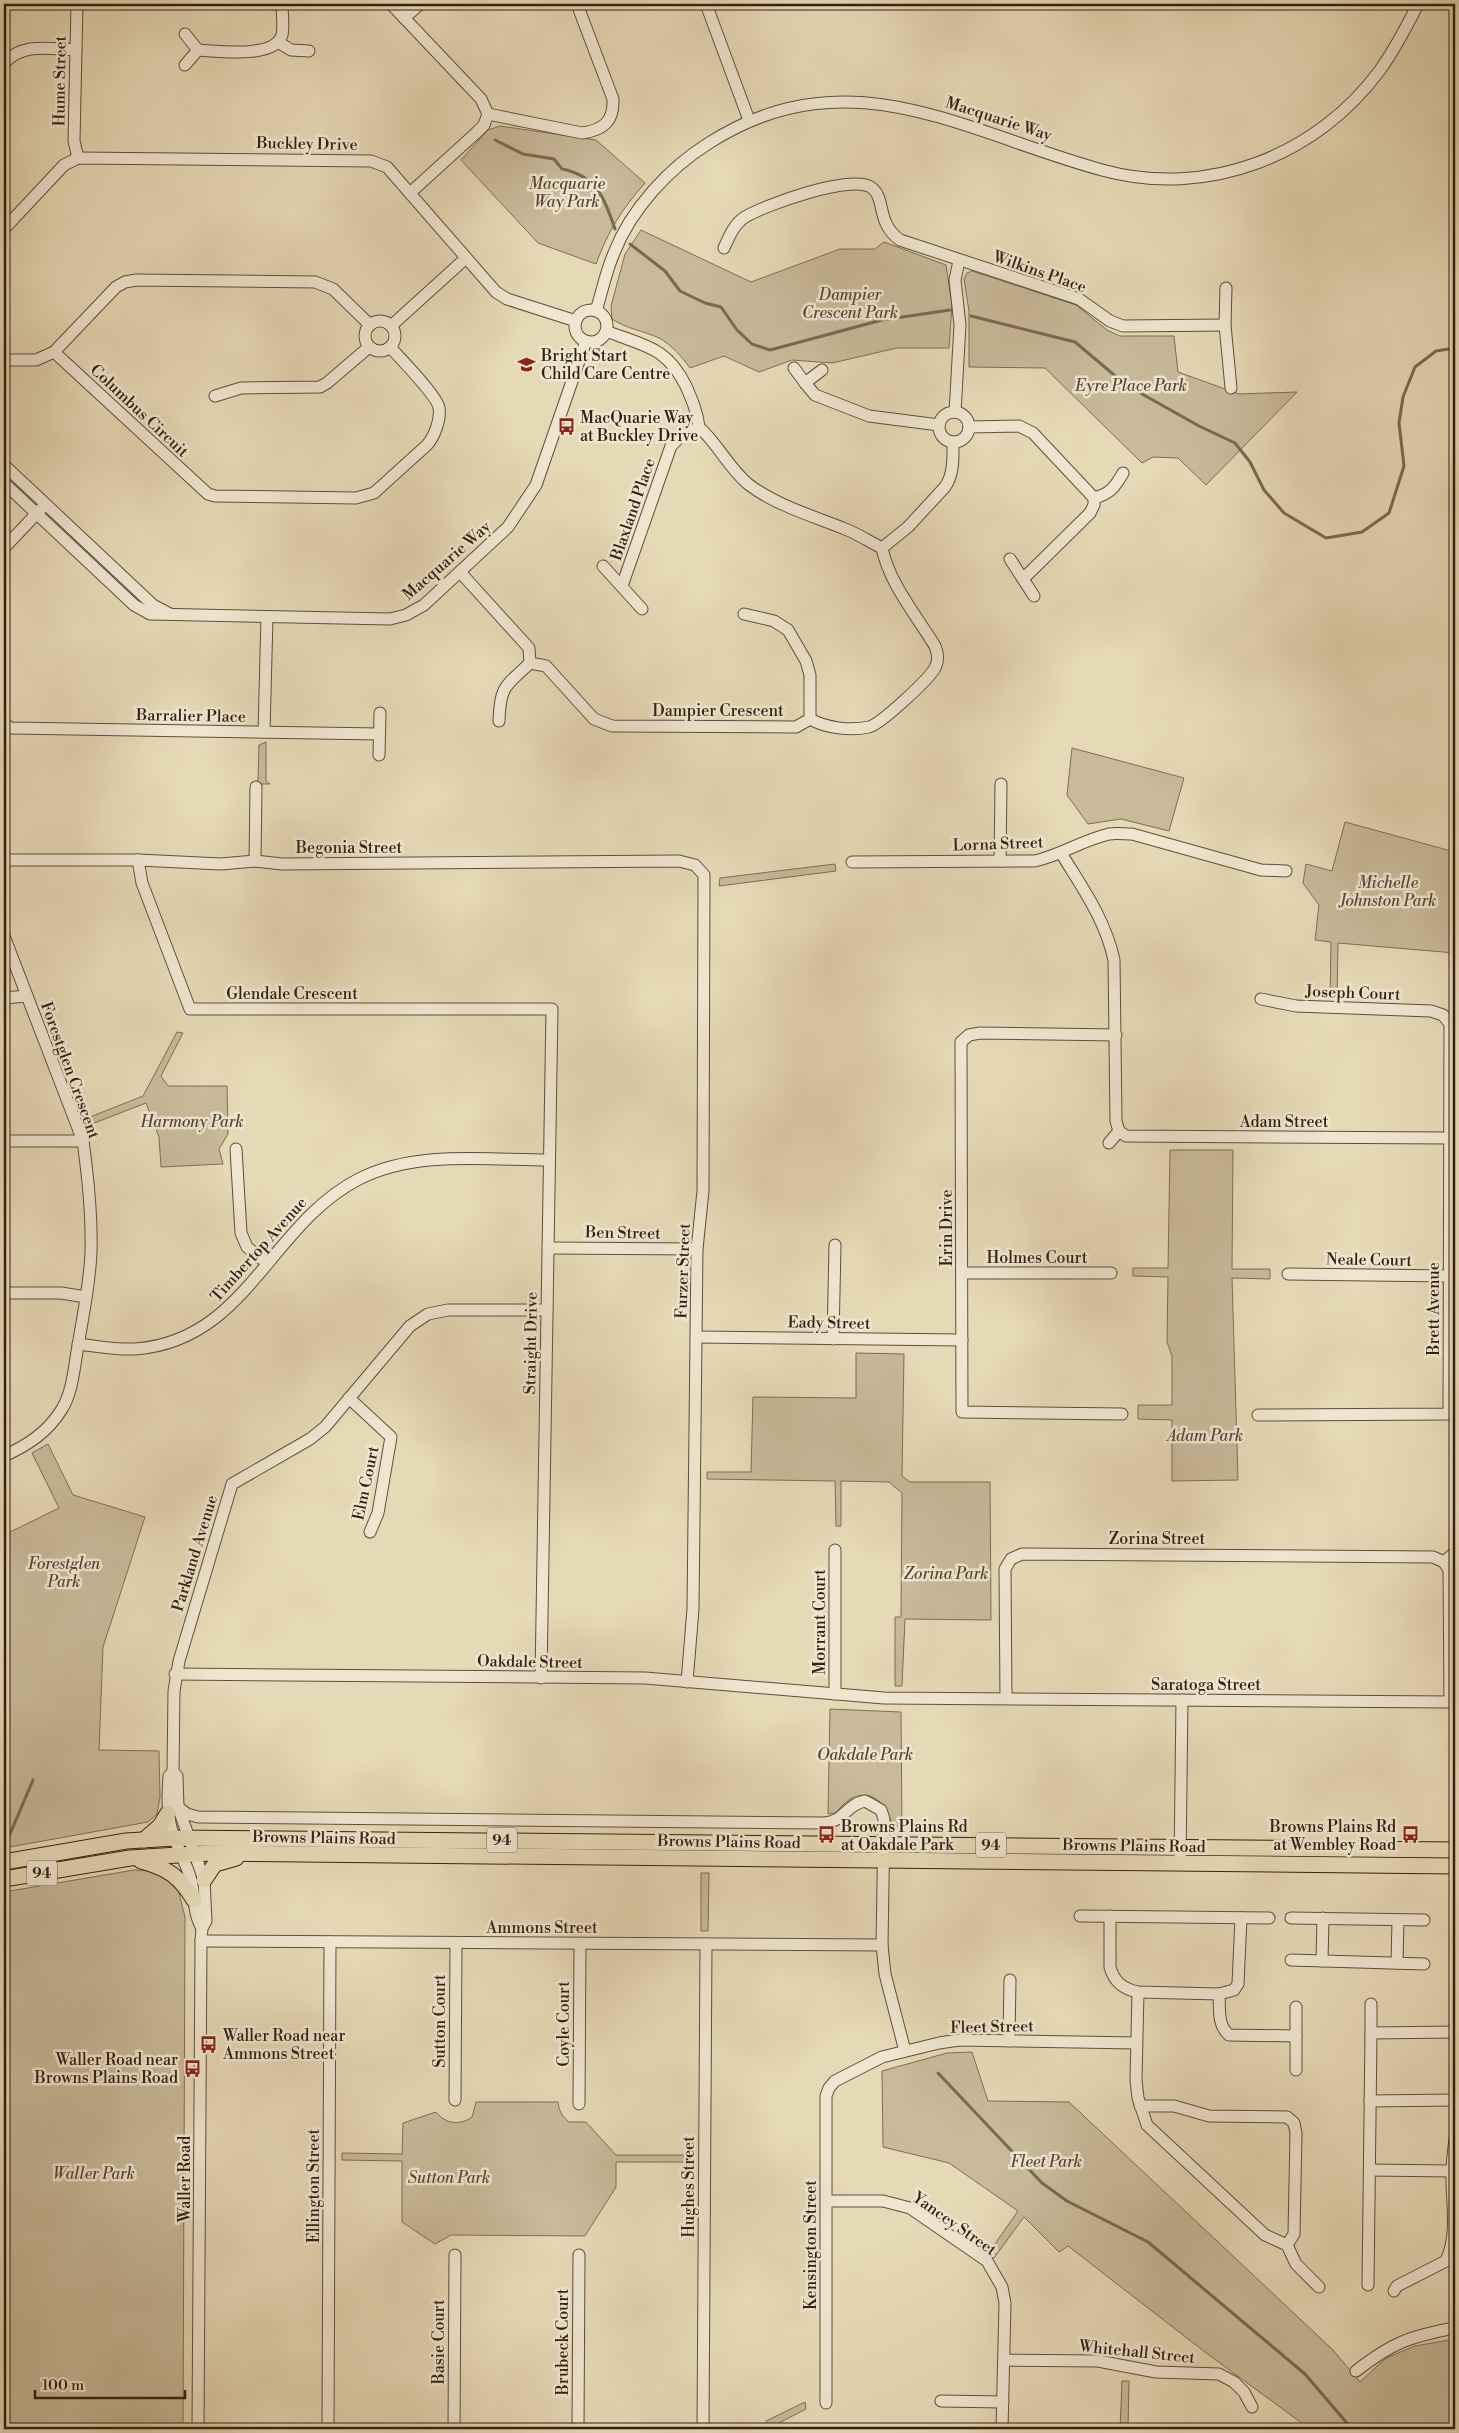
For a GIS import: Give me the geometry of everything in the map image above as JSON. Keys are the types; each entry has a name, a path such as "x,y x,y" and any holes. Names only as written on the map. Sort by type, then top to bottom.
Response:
{"main road":[{"path":"144,1840 160,1826 173,1810"},
{"name":"Browns Plains Road","path":"4,1862 144,1840 182,1838 1455,1850"},
{"name":"Browns Plains Road","path":"4,1879 130,1858 189,1854 1455,1866"},
{"path":"204,1880 216,1864 252,1854"},
{"path":"130,1858 158,1865 173,1874 184,1884 194,1900"}],"street":[{"name":"Hume Street","path":"77,4 74,141 78,158"},
{"path":"185,34 198,50 259,51 272,48 282,35 282,4"},
{"path":"391,4 481,99 488,114 484,125 410,193"},
{"path":"404,18 420,4"},
{"path":"488,114 582,133 593,131 610,119 614,110 613,99 577,4"},
{"path":"706,4 749,120"},
{"name":"Macquarie Way","path":"596,311 613,253 637,211 669,175 696,151 749,120 795,107 860,101 934,114 1102,170 1151,179 1208,177 1263,162 1291,150 1337,117 1380,71 1396,47 1418,4"},
{"path":"278,42 290,50 308,51"},
{"path":"4,63 12,54 27,48 76,50"},
{"path":"185,65 198,50"},
{"path":"4,229 64,165 78,158"},
{"name":"Buckley Drive","path":"78,158 371,161 387,167 496,292 507,299 576,321"},
{"name":"Wilkins Place","path":"724,248 732,230 744,218 789,197 855,183 872,188 878,195 885,224 892,234 900,240 1079,299 1110,321 1123,326 1225,325"},
{"path":"391,326 466,258"},
{"path":"955,412 960,325 955,280 959,261"},
{"path":"4,360 36,360 54,352 116,287 125,282 136,280 314,282 334,289 370,325"},
{"path":"1226,288 1225,325 1231,388"},
{"path":"596,311 604,317 606,331 600,339 586,341 576,331 576,321 584,312 596,311"},
{"path":"383,322 391,326 395,335 390,347 382,351 369,347 365,338 370,325 383,322"},
{"path":"606,331 655,350 668,358 677,369 697,411 699,427 710,437 725,462 764,495 852,532 882,548 886,564 892,576 935,646 938,657 935,669 884,720 868,727 825,727 810,719 810,675 806,661 788,630 774,621 744,614"},
{"name":"Macquarie Way","path":"4,483 134,605 150,614 390,619 406,615 424,605 508,527 536,485 586,341"},
{"path":"215,396 241,388 320,387 369,347"},
{"name":"Columbus Circuit","path":"54,352 208,494 215,496 356,498 374,493 427,445 432,438 439,416 437,401 390,347"},
{"path":"794,368 815,395 869,416 939,425"},
{"path":"805,383 822,370"},
{"path":"955,412 963,416 969,427 962,440 953,442 941,435 939,425 946,414 955,412"},
{"path":"969,427 1019,426 1026,428 1034,433 1094,498 1094,505 1090,513 1022,579"},
{"name":"Blaxland Place","path":"622,586 671,446 680,436 699,427"},
{"path":"882,548 908,527 950,480 953,442"},
{"path":"4,465 153,604 171,615"},
{"path":"1094,498 1106,495 1114,489 1123,473"},
{"path":"4,548 46,504"},
{"path":"1010,559 1034,596"},
{"name":"Blaxland Place","path":"603,566 642,609"},
{"path":"460,572 529,648 530,663 504,688 499,697 499,721"},
{"path":"264,732 268,617"},
{"name":"Dampier Crescent","path":"530,663 546,666 594,719 612,726 796,727 810,719"},
{"path":"379,755 380,713"},
{"name":"Barralier Place","path":"4,724 11,728 379,734"},
{"path":"1000,861 1002,784"},
{"path":"255,860 256,787"},
{"name":"Lorna Street","path":"852,862 1035,861 1061,853 1095,838 1111,834 1132,834 1261,870 1286,872"},
{"path":"1061,853 1102,919 1109,936 1114,960 1116,987 1116,1121 1119,1132 1109,1142"},
{"name":"Begonia Street","path":"4,860 138,860 221,864 255,860 282,864 680,861 695,865"},
{"name":"Glendale Crescent","path":"138,860 142,883 190,1009 552,1009"},
{"name":"Furzer Street","path":"687,1682 693,1609 697,1249 703,1191 705,888 704,875 695,865"},
{"name":"Forestglen Crescent","path":"4,936 83,1142 91,1251 86,1297 71,1386 63,1407 52,1423 39,1436 24,1447 4,1456"},
{"path":"4,998 26,996"},
{"name":"Joseph Court","path":"1261,999 1296,1006 1431,1011 1443,1015"},
{"name":"Straight Drive","path":"541,1678 552,1009"},
{"name":"Brett Avenue","path":"1258,1415 1450,1414 1452,1212 1450,1138 1452,1075 1450,1024 1443,1015"},
{"name":"Erin Drive","path":"1116,1035 980,1033 969,1035 961,1042 962,1412 1122,1414"},
{"name":"Adam Street","path":"1119,1132 1126,1136 1450,1138"},
{"path":"4,1142 83,1142"},
{"path":"236,1149 241,1232 247,1247 268,1263"},
{"name":"Timbertop Avenue","path":"78,1344 134,1349 164,1344 192,1334 215,1320 234,1303 306,1218 330,1197 359,1179 412,1162 445,1160 549,1160"},
{"path":"833,1338 835,1245"},
{"name":"Ben Street","path":"548,1248 697,1249"},
{"name":"Holmes Court","path":"962,1273 1111,1273"},
{"name":"Neale Court","path":"1288,1274 1450,1276"},
{"path":"4,1293 61,1293 86,1297"},
{"name":"Parkland Avenue","path":"182,1838 173,1810 169,1776 174,1772 175,1674 232,1484 310,1439 325,1427 410,1326 428,1314 448,1310 547,1310"},
{"name":"Eady Street","path":"696,1337 962,1340"},
{"name":"Elm Court","path":"349,1398 391,1437 378,1513 370,1532"},
{"name":"Morrant Court","path":"835,1550 835,1694"},
{"path":"1453,1625 1449,1570 1444,1562 1455,1552"},
{"name":"Zorina Street","path":"1006,1699 1005,1569 1011,1559 1022,1554 1433,1557 1444,1562"},
{"name":"Saratoga Street","path":"884,1698 1450,1702 1453,1625"},
{"name":"Oakdale Street","path":"175,1674 645,1678 884,1698"},
{"path":"1180,1863 1182,1700"},
{"name":"Browns Plains Road","path":"173,1810 191,1816 209,1817 829,1823 839,1819 855,1804 866,1801 877,1806 883,1814 884,1844"},
{"name":"Waller Road","path":"182,1838 204,1880 206,1921 202,1928 201,1942 198,2429"},
{"path":"884,1844 882,1945 885,1974 904,2051"},
{"name":"Waller Road","path":"189,1854 197,1921 202,1928"},
{"path":"1080,1916 1269,1918"},
{"path":"1110,1916 1112,1975 1119,1984 1128,1990 1138,1992 1219,1994 1234,1990 1238,1984 1241,1918"},
{"path":"1291,1918 1424,1920"},
{"path":"1322,1961 1323,1918"},
{"path":"1397,1963 1398,1920"},
{"name":"Ammons Street","path":"201,1942 882,1945"},
{"name":"Ellington Street","path":"328,2429 330,1942"},
{"name":"Sutton Court","path":"456,1943 456,2100"},
{"name":"Coyle Court","path":"579,2104 580,1944"},
{"name":"Hughes Street","path":"703,2429 706,1944"},
{"path":"1291,1960 1424,1964"},
{"path":"1010,1980 1010,2041"},
{"path":"1138,1992 1136,2080 1140,2106 1147,2125 1265,2235 1287,2245 1296,2264 1319,2287"},
{"path":"1219,1994 1220,2023 1222,2030 1228,2035 1296,2036"},
{"path":"1368,2285 1371,2004"},
{"path":"1296,2007 1296,2070"},
{"path":"1370,2034 1455,2032"},
{"name":"Fleet Street","path":"829,2088 835,2081 882,2057 960,2040 1136,2043"},
{"name":"Kensington Street","path":"826,2403 826,2096 829,2088"},
{"path":"1370,2101 1455,2100"},
{"path":"1140,2106 1174,2106 1209,2116 1287,2117 1294,2123 1296,2133 1294,2234 1287,2245"},
{"path":"1394,2291 1397,2286 1446,2261 1450,2253 1455,2216 1452,2171 1455,2145"},
{"path":"1370,2170 1452,2171"},
{"name":"Yancey Street","path":"827,2201 883,2202 904,2206 987,2261 1002,2287 1005,2303 1002,2429"},
{"name":"Basie Court","path":"454,2429 455,2255"},
{"name":"Brubeck Court","path":"578,2429 579,2255"},
{"path":"1356,2371 1383,2350 1410,2338 1455,2328"},
{"name":"Whitehall Street","path":"1004,2360 1098,2361 1156,2372 1219,2374 1239,2387 1252,2407"},
{"path":"941,2401 1003,2402"}],"green space":[{"name":"Macquarie Way Park","path":"500,126 596,140 645,183 616,221 605,241 596,264 538,243 461,160 488,130"},
{"name":"Dampier Crescent Park","path":"641,230 751,282 840,249 875,249 884,242 946,265 952,305 949,348 897,348 832,363 792,360 759,372 724,356 690,368 664,341 612,319 611,306 625,254"},
{"name":"Eyre Place Park","path":"972,271 1076,305 1107,330 1120,336 1174,336 1178,372 1239,394 1297,392 1206,485 1178,458 1153,457 1142,463 1045,368 969,367 969,311 964,279 967,273"},
{"path":"266,742 266,781 270,784 252,784 258,780 259,745"},
{"path":"1072,748 1184,778 1169,831 1121,819 1088,824 1067,795"},
{"name":"Michelle Johnston Park","path":"1345,822 1455,852 1455,953 1338,943 1337,999 1330,999 1331,942 1315,940 1319,905 1303,883 1306,864 1332,871"},
{"path":"835,864 836,871 719,886 720,878"},
{"name":"Harmony Park","path":"177,1032 183,1033 161,1076 168,1086 227,1086 228,1134 219,1149 223,1164 161,1167 159,1137 146,1103 92,1124 90,1117 143,1096"},
{"name":"Adam Park","path":"1170,1150 1233,1150 1232,1269 1270,1269 1270,1279 1232,1278 1238,1480 1172,1481 1172,1420 1138,1419 1138,1405 1172,1405 1172,1356 1167,1342 1168,1277 1133,1276 1133,1268 1168,1268"},
{"name":"Zorina Park","path":"856,1353 904,1354 902,1476 910,1482 990,1482 991,1620 905,1619 902,1686 895,1686 895,1617 901,1617 902,1493 889,1482 841,1481 841,1526 836,1526 835,1481 707,1479 707,1472 751,1472 753,1397 856,1398"},
{"name":"Forestglen Park","path":"48,1444 73,1495 145,1517 103,1647 99,1750 159,1751 160,1797 157,1814 148,1822 4,1848 4,1535 59,1508 32,1453"},
{"name":"Oakdale Park","path":"830,1709 901,1712 902,1827 892,1825 883,1805 869,1796 861,1795 852,1798 836,1813 828,1814"},
{"name":"Waller Park","path":"134,1870 158,1871 178,1889 185,1917 183,2429 4,2429 4,1892"},
{"path":"701,1873 709,1873 708,1931 701,1931"},
{"name":"Fleet Park","path":"972,2052 988,2101 1069,2102 1333,2350 1360,2382 1386,2358 1415,2346 1455,2339 1455,2429 1310,2429 1205,2352 1068,2246 1059,2252 1024,2217 994,2258 988,2254 1018,2211 949,2163 883,2147 882,2071 947,2053"},
{"name":"Sutton Park","path":"476,2102 558,2102 560,2111 569,2122 586,2122 616,2155 691,2155 691,2162 616,2162 616,2187 585,2236 451,2235 435,2244 402,2222 402,2161 342,2160 342,2153 402,2154 403,2123 436,2112 448,2121 462,2122 472,2117"},
{"path":"1122,2381 1129,2381 1128,2429 1120,2429"},
{"path":"805,2402 806,2409 773,2426 773,2429 766,2429 766,2421"}],"waterway":[{"path":"495,140 523,154 554,159 562,169 584,177 598,190 603,198 615,229"},
{"path":"630,244 665,271 680,291 705,303 721,307 737,330 752,344 770,350 882,320 950,310"},
{"path":"971,316 1075,342 1126,385 1199,426 1235,443 1250,462 1264,490 1284,513 1326,538 1362,532 1389,513 1404,466 1399,423 1403,397 1415,367 1436,351 1455,348"},
{"path":"7,1841 33,1780"},
{"path":"4,1902 4,1932"},
{"path":"938,2073 1042,2183 1067,2201 1148,2242 1305,2374 1352,2429"}],"place":[{"name":"Bright Start Child Care Centre","path":"527,364"},
{"name":"MacQuarie Way at Buckley Drive","path":"566,426"},
{"name":"Browns Plains Rd at Oakdale Park","path":"827,1835"},
{"name":"Browns Plains Rd at Wembley Road","path":"1410,1835"},
{"name":"Waller Road near Ammons Street","path":"209,2044"},
{"name":"Waller Road near Browns Plains Road","path":"192,2068"}]}
